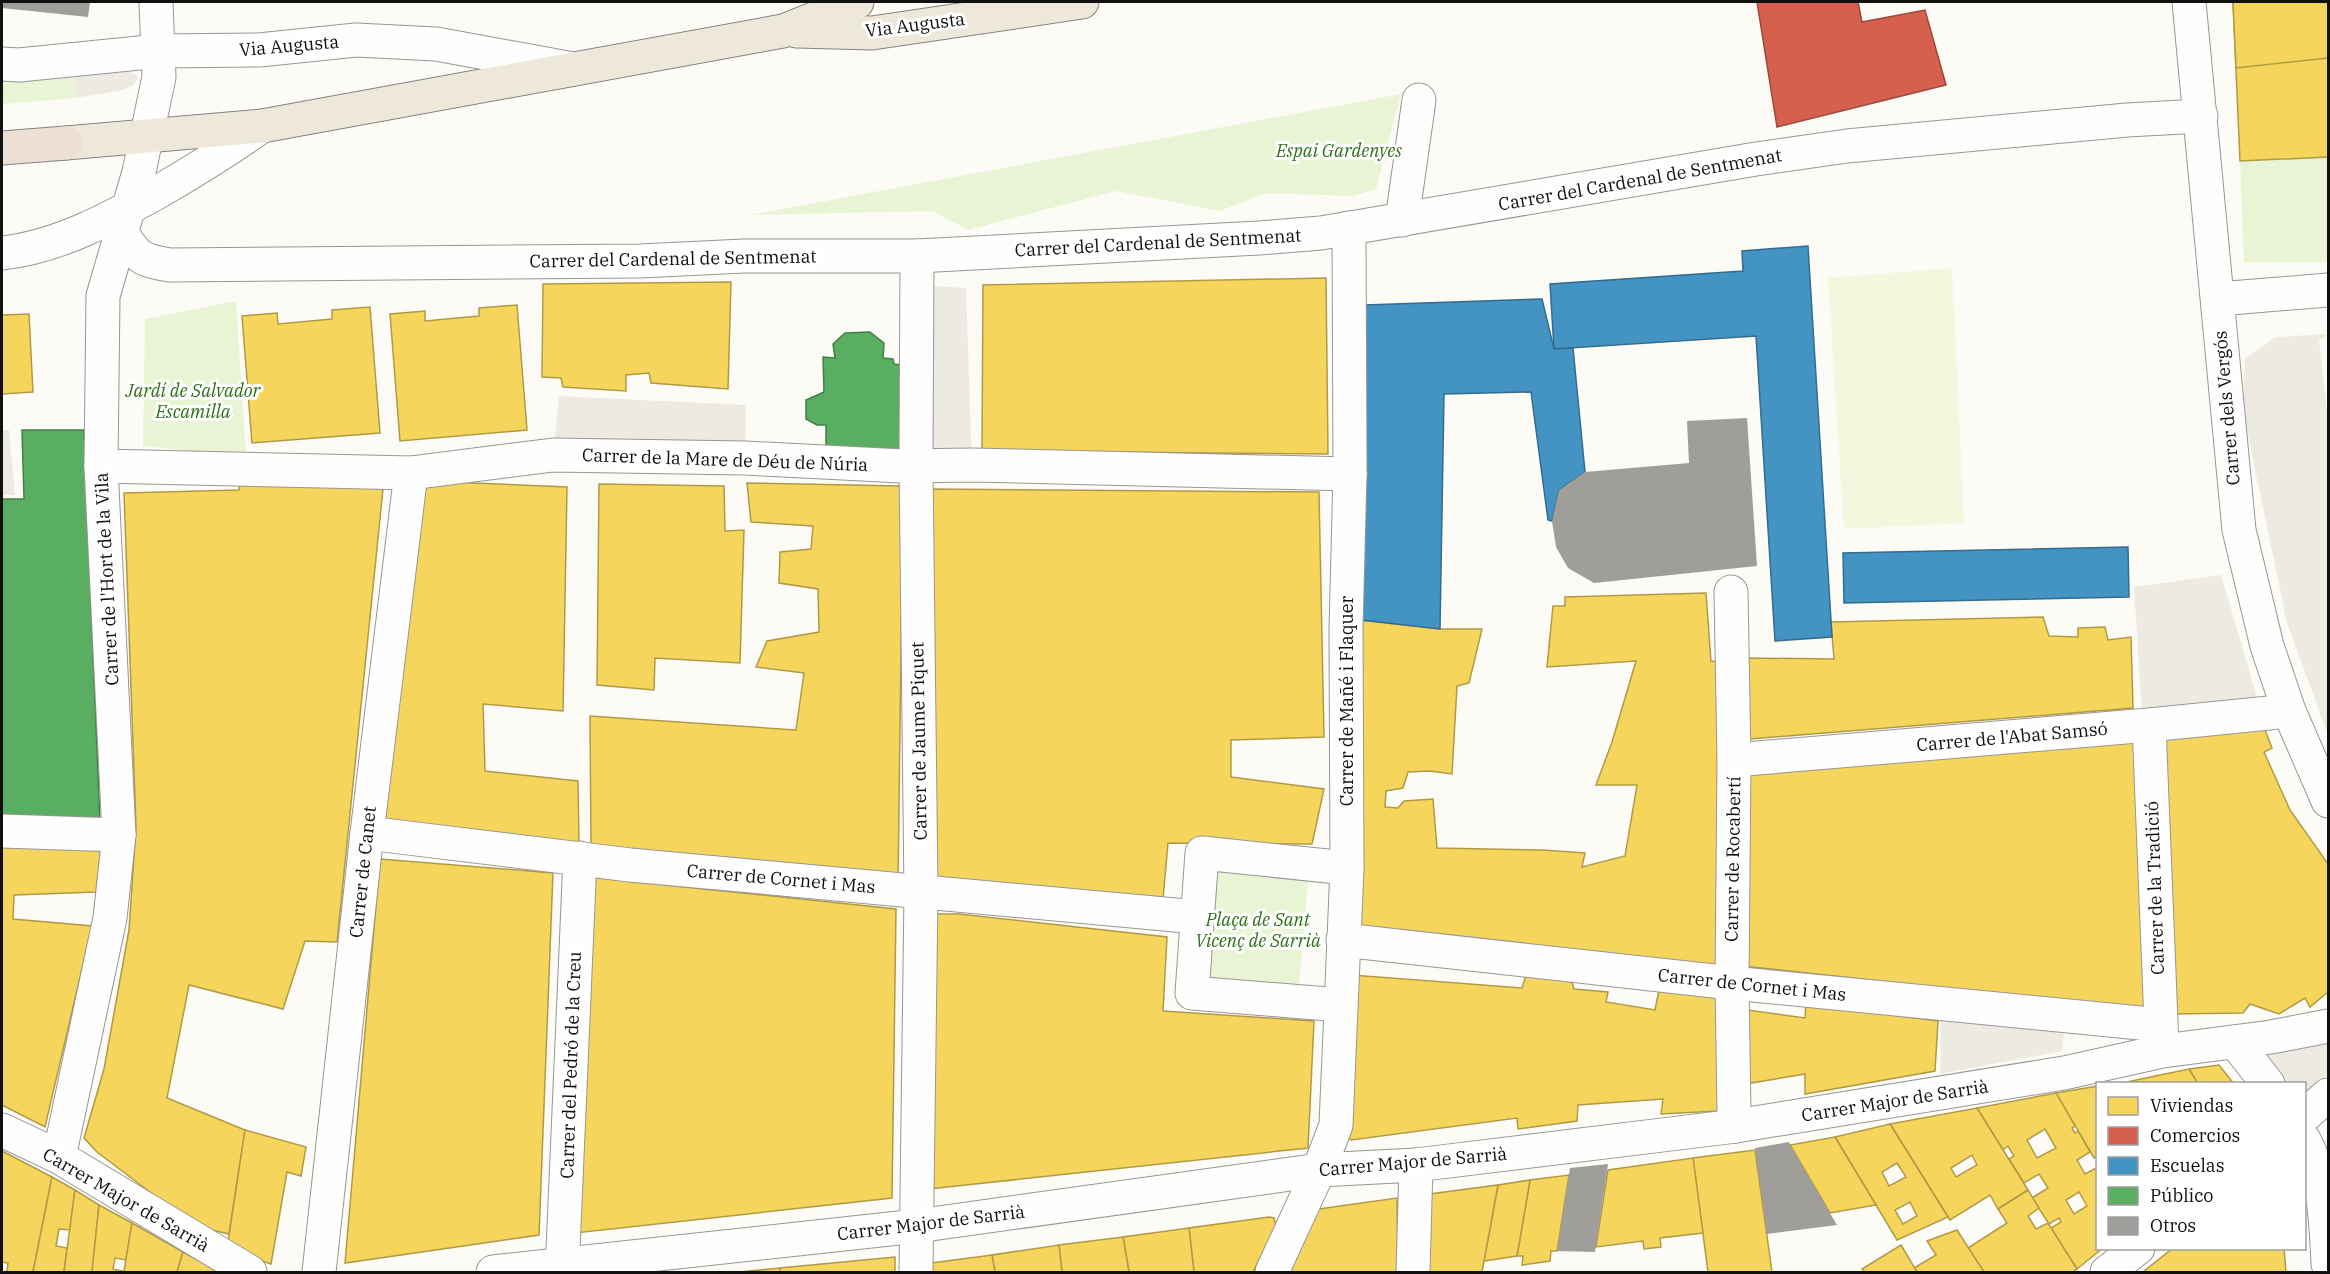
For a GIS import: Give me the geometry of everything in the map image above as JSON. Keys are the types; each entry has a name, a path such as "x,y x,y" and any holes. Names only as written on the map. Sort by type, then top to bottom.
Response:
{"highway":[{"path":"2,148 66,143"}],"main road":[{"name":"Via Augusta","path":"66,143 262,126 783,31 857,2"},
{"name":"Via Augusta","path":"783,31 872,33 1082,2"}],"street":[{"name":"Carrer de l'Hort de la Vila","path":"59,1158 110,918 119,835 101,466 103,296 125,220 159,77 156,2"},
{"name":"Carrer dels Vergós","path":"2189,2 2239,530 2267,646 2289,711 2328,801"},
{"name":"Via Augusta","path":"2,64 19,65 159,51 239,51 368,41 436,44 574,69"},
{"path":"1402,220 1419,100"},
{"name":"Carrer del Cardenal de Sentmenat","path":"125,220 133,251 146,261 170,265 640,261 744,256 917,256 1203,242 1312,234 1756,159 1847,146 2127,120 2201,116"},
{"name":"Via Augusta","path":"2,252 55,242 82,231 125,220 262,126"},
{"name":"Carrer de Mañé i Flaquer","path":"1272,1272 1319,1170 1336,1125 1347,868 1349,228"},
{"name":"Carrer de Jaume Piquet","path":"916,1272 921,892 916,466 917,256"},
{"path":"2218,299 2328,290"},
{"name":"Carrer de la Mare de Déu de Núria","path":"101,466 411,472 553,455 745,458 916,466 972,465 1350,474"},
{"name":"Carrer de Canet","path":"318,1272 367,833 411,472"},
{"name":"Carrer de Rocabertí","path":"1731,592 1734,760 1732,983 1736,1126"},
{"name":"Carrer de l'Abat Samsó","path":"1734,760 2289,711"},
{"name":"Carrer de la Tradició","path":"2149,725 2161,1038"},
{"path":"2,831 119,835"},
{"name":"Carrer de Cornet i Mas","path":"367,833 630,865 1197,917"},
{"path":"1341,1005 1192,993 1202,853 1347,868"},
{"name":"Carrer del Pedró de la Creu","path":"562,1269 580,858"},
{"name":"Carrer de Cornet i Mas","path":"1343,940 1732,983 2027,1012 2161,1038"},
{"name":"Carrer Major de Sarrià","path":"493,1272 562,1269 917,1226 1319,1170 1416,1165 1736,1126 2053,1075 2161,1038 2235,1042 2328,1026"},
{"path":"2235,1042 2267,1082"},
{"path":"2306,1114 2328,1095"},
{"name":"Carrer Major de Sarrià","path":"2,1131 59,1158 250,1272"},
{"path":"2306,1145 2325,1203 2328,1264"},
{"path":"1413,1272 1416,1165"},
{"path":"2107,1272 2135,1250"}],"green space":[{"path":"72,68 76,98 2,104 2,73"},
{"name":"Espai Gardenyes","path":"1401,94 1376,189 1354,196 1266,193 1220,211 1116,191 968,230 933,211 750,215"},
{"path":"2328,157 2328,262 2244,262 2240,161"},
{"path":"1952,268 1964,523 1844,529 1828,278"},
{"name":"Jardí de Salvador Escamilla","path":"236,301 246,456 143,446 145,319"},
{"name":"Plaça de Sant Vicenç de Sarrià","path":"1218,868 1308,880 1299,988 1209,981"}],"shaded area":[{"path":"72,68 125,69 139,77 133,85 123,90 76,98"},
{"path":"918,285 966,288 972,465 903,460"},
{"path":"2327,334 2319,341 2328,420 2328,735 2287,623 2243,411 2245,358 2276,337"},
{"path":"559,396 746,405 745,458 553,455"},
{"path":"2,430 9,430 15,495 2,495"},
{"path":"2221,575 2256,694 2254,701 2142,713 2134,587"},
{"path":"1941,1020 2064,1033 2062,1051 1940,1074"},
{"path":"2328,1037 2328,1074 2306,1092 2306,1082 2276,1082 2257,1053"}],"building: Viviendas":[{"path":"2233,2 2328,2 2328,157 2240,161"},
{"path":"2233,2 2328,2 2328,58 2236,68"},
{"path":"1326,278 1328,454 982,451 983,285"},
{"path":"731,282 728,389 651,383 649,373 626,375 626,391 563,387 561,378 542,377 543,284"},
{"path":"517,305 527,430 400,441 390,314 425,311 425,321 479,316 479,308"},
{"path":"370,307 380,433 252,443 242,316 277,313 278,324 332,319 332,310"},
{"path":"29,314 33,392 2,394 2,315"},
{"path":"240,474 384,479 337,942 305,941 283,1009 189,985 167,1098 245,1130 229,1234 195,1226 97,1152 84,1138 104,1069 129,930 136,827 124,493 239,490"},
{"path":"426,481 567,487 563,711 483,704 485,771 578,781 579,845 388,822 384,812"},
{"path":"747,483 899,486 903,499 898,881 591,847 590,716 796,730 804,673 756,667 767,641 819,632 818,589 779,583 780,552 811,549 813,526 751,522"},
{"path":"599,484 724,486 725,531 744,530 740,663 655,658 654,690 597,685"},
{"path":"928,489 1319,492 1324,737 1231,740 1231,777 1324,789 1312,844 1168,843 1163,899 928,881"},
{"path":"1706,593 1711,661 1719,662 1716,967 1354,926 1361,620 1440,629 1482,629 1469,683 1457,686 1452,774 1430,771 1408,772 1403,788 1386,791 1385,807 1398,808 1404,801 1433,799 1437,848 1585,853 1582,867 1625,856 1637,785 1596,785 1612,742 1636,661 1547,667 1553,606 1565,606 1565,597"},
{"path":"2043,617 2049,636 2078,637 2078,628 2105,627 2108,640 2131,637 2133,708 1750,739 1746,658 1834,659 1831,622"},
{"path":"2262,722 2272,748 2264,752 2290,810 2328,864 2328,992 2310,1007 2305,998 2279,1014 2250,1004 2243,1013 2171,1014 2162,732"},
{"path":"2134,739 2145,1013 2051,1000 1743,966 1749,771"},
{"path":"2,845 101,847 96,892 14,895 13,919 92,926 45,1127 2,1105"},
{"path":"380,859 553,873 539,1235 345,1263"},
{"path":"588,877 896,909 892,1198 575,1233"},
{"path":"928,914 959,914 1167,937 1163,1011 1314,1021 1308,1148 929,1189"},
{"path":"1527,972 1572,982 1574,989 1608,992 1606,1002 1655,1010 1660,985 1716,996 1718,1111 1661,1114 1663,1099 1578,1105 1577,1121 1518,1129 1517,1118 1351,1140 1345,1133 1352,975 1522,988"},
{"path":"1806,1003 1938,1021 1935,1071 1805,1094 1805,1074 1745,1084 1748,1010 1805,1018"},
{"path":"2219,1065 2232,1082 2197,1082 2189,1069"},
{"path":"2189,1069 2197,1082 2127,1082"},
{"path":"2096,1086 2096,1156 2094,1158 2056,1093"},
{"path":"2056,1093 2075,1126 2072,1128 2075,1133 2078,1131 2090,1152 2077,1160 2085,1174 2096,1168 2096,1250 2101,1250 2077,1269 2051,1228 2061,1222 2059,1218 2049,1224 2032,1198 2048,1188 2039,1174 2024,1183 2009,1159 2014,1156 2008,1146 2003,1150 1977,1108","holes":["2045,1129 2056,1148 2037,1158 2027,1140","2079,1192 2087,1206 2074,1214 2066,1200"]},
{"path":"1977,1108 2028,1190 1998,1209 1990,1195 1950,1220 1890,1124","holes":["1972,1155 1977,1165 1956,1177 1951,1168"]},
{"path":"1890,1124 1948,1217 1897,1240 1835,1137","holes":["1897,1163 1906,1177 1889,1186 1882,1172","1910,1202 1917,1216 1903,1224 1895,1210"]},
{"path":"245,1130 306,1147 301,1176 287,1172 271,1264 227,1249"},
{"path":"1835,1137 1876,1205 1830,1213 1790,1145"},
{"path":"1755,1150 1772,1272 1708,1272 1693,1158"},
{"path":"2,1151 52,1177 33,1272 7,1272 8,1263 2,1262"},
{"path":"1693,1158 1703,1233 1660,1238 1661,1247 1644,1249 1643,1241 1596,1247 1608,1170"},
{"path":"1569,1175 1557,1251 1551,1251 1550,1261 1522,1265 1523,1256 1517,1256 1530,1180"},
{"path":"52,1177 75,1190 70,1230 59,1229 56,1246 67,1248 64,1272 33,1272"},
{"path":"1530,1180 1517,1256 1484,1261 1498,1185"},
{"path":"1498,1185 1482,1272 1429,1272 1430,1194"},
{"path":"75,1190 99,1205 92,1272 64,1272"},
{"path":"2028,1190 2039,1208 2028,1216 2036,1229 2048,1223 2077,1269 2073,1272 1984,1272 1968,1248 2007,1223 1998,1209"},
{"path":"1397,1198 1398,1272 1289,1272 1319,1209"},
{"path":"99,1205 132,1223 126,1260 115,1258 113,1269 126,1272 92,1272"},
{"path":"1274,1218 1276,1226 1253,1272 1194,1272 1189,1228"},
{"path":"132,1223 183,1252 177,1272 124,1271"},
{"path":"1189,1228 1194,1272 1129,1272 1123,1237"},
{"path":"1957,1230 1984,1272 1917,1272 1914,1268 1936,1255 1927,1241"},
{"path":"1123,1237 1129,1272 1062,1272 1059,1245"},
{"path":"1059,1245 1062,1272 995,1272 992,1255"},
{"path":"1901,1245 1917,1272 1864,1272 1862,1269"},
{"path":"2170,1250 2284,1250 2286,1272 2143,1272"},
{"path":"183,1252 220,1272 177,1272"},
{"path":"992,1255 995,1272 924,1272 924,1264"},
{"path":"895,1257 895,1272 780,1272 780,1268"},
{"path":"780,1268 780,1272 739,1272"}],"building: Comercios":[{"path":"1757,2 1858,2 1862,22 1925,10 1946,85 1777,127"}],"building: Escuelas":[{"path":"1808,246 1832,637 1775,641 1756,336 1554,349 1550,284 1743,271 1742,251"},
{"path":"1542,299 1554,349 1573,348 1585,472 1559,490 1552,521 1548,520 1531,392 1444,394 1440,629 1361,620 1365,305"},
{"path":"2128,547 2129,597 1844,603 1843,553"}],"building: Público":[{"path":"870,332 884,343 883,358 893,359 894,364 902,365 903,460 826,457 826,425 817,425 806,419 806,400 824,392 823,357 835,358 833,344 845,333"},
{"path":"22,430 84,430 100,823 2,820 2,499 24,499"}],"building: Otros":[{"path":"2,2 90,2 88,17 2,8"},
{"path":"1747,418 1757,566 1594,583 1568,568 1556,547 1552,521 1559,490 1585,472 1689,463 1687,421"},
{"path":"1789,1142 1837,1225 1767,1234 1755,1148"},
{"path":"1608,1164 1595,1252 1557,1251 1570,1168"}]}
